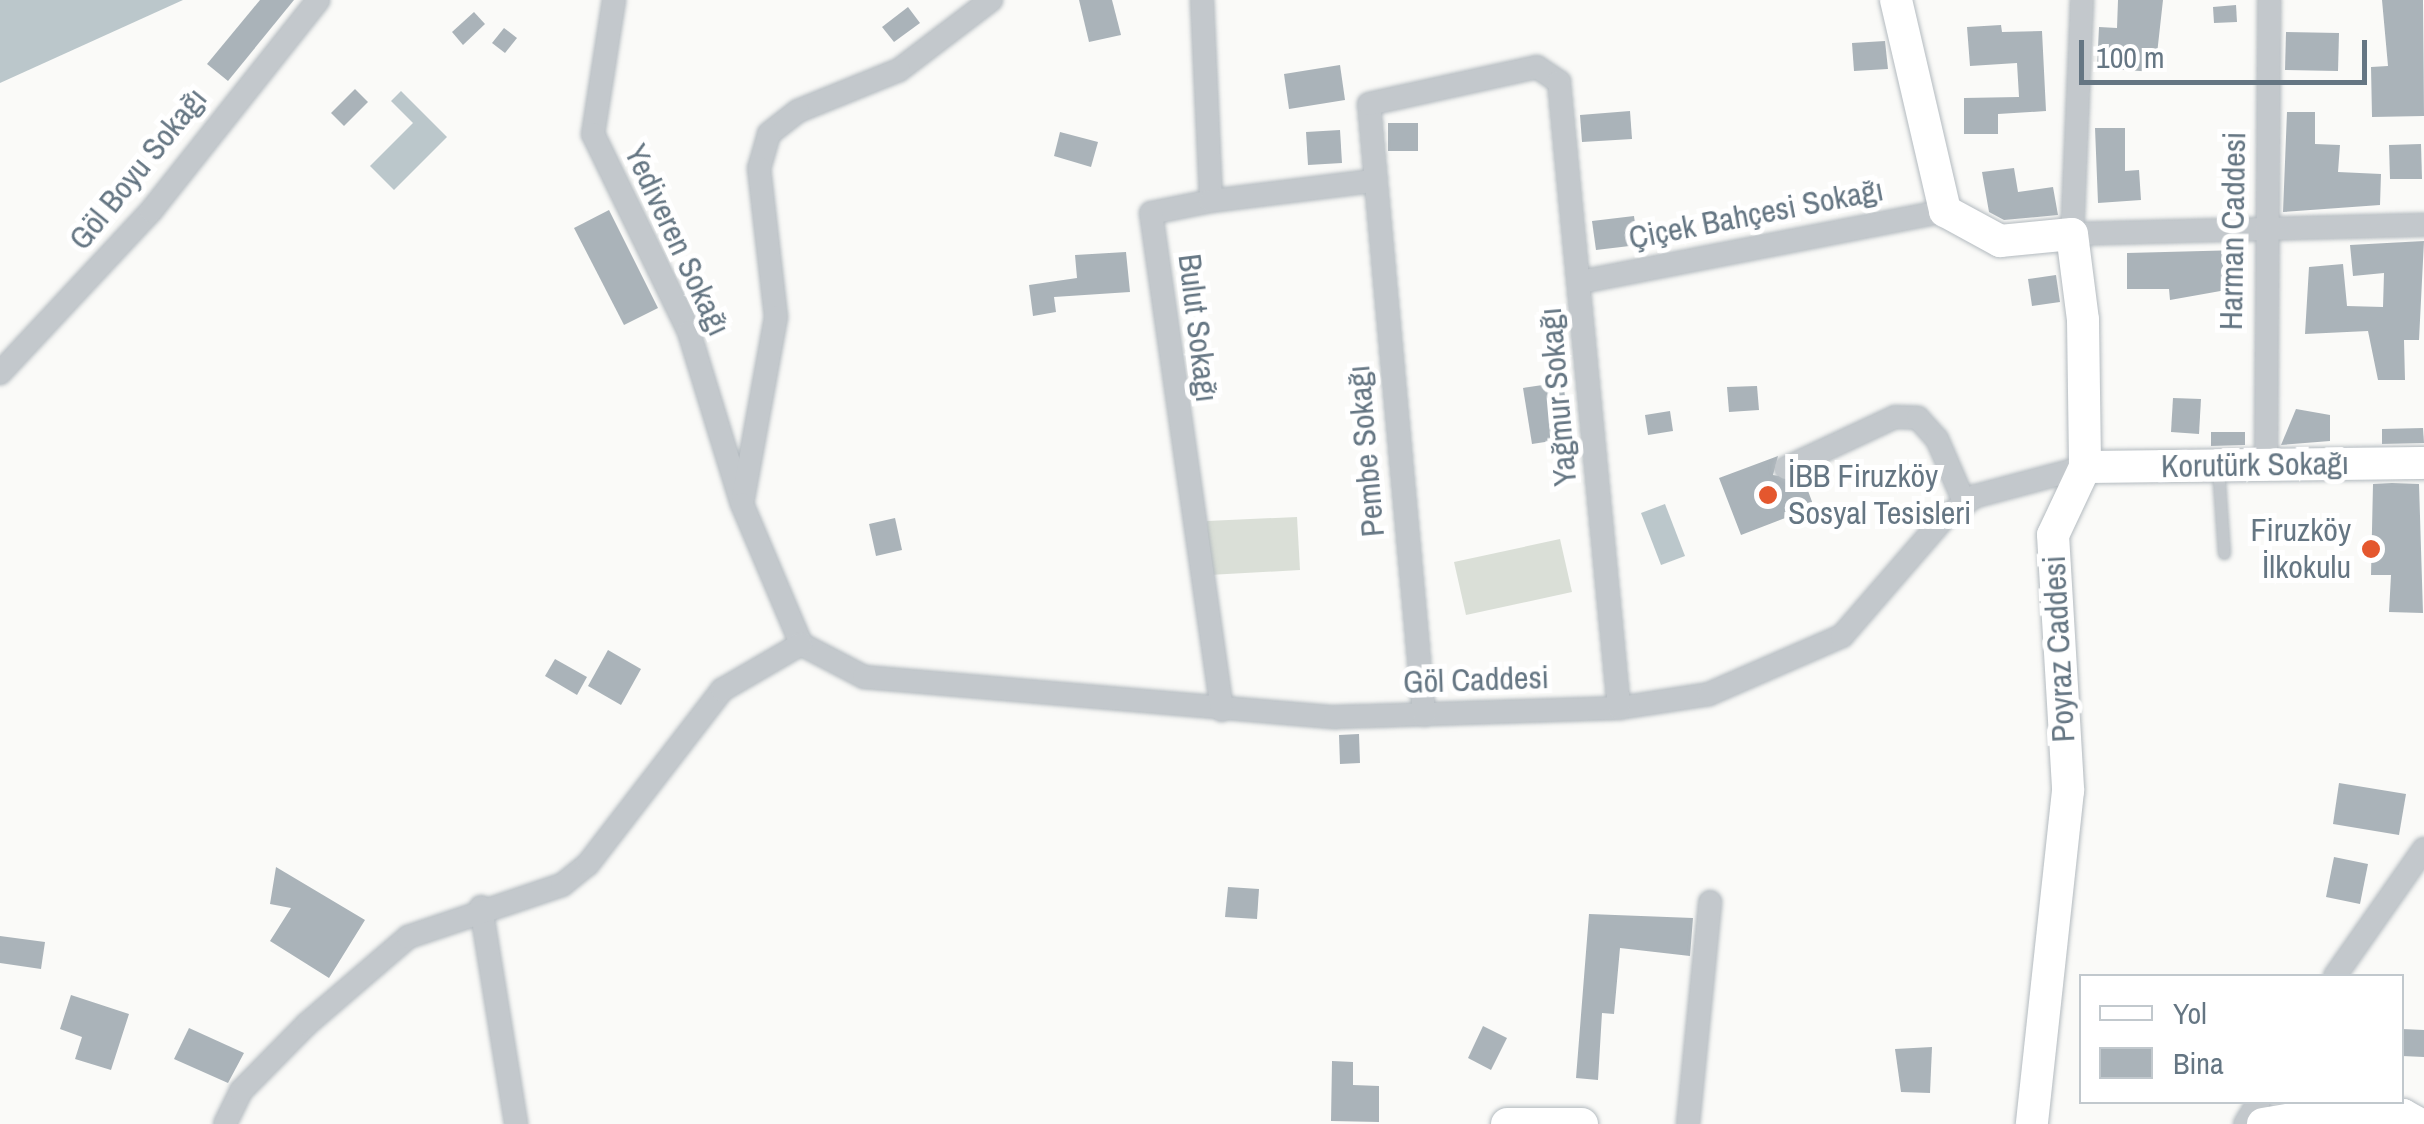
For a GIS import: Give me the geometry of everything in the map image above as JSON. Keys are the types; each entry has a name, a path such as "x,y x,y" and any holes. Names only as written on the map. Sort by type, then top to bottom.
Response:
{"street":[{"name":"Göl Boyu Sokağı","path":"0,374 150,210 318,0"},
{"name":"Yediveren Sokağı","path":"614,0 593,134 688,332 742,504 801,644"},
{"path":"742,504 776,317 759,168 770,134 798,111 899,70 991,0"},
{"path":"1202,0 1211,201 1371,181"},
{"path":"1896,0 1945,210 2000,241 2072,234 2424,225"},
{"path":"2072,234 2082,0"},
{"name":"Harman Caddesi","path":"2266,464 2264,228 2270,0"},
{"name":"Pembe Sokağı","path":"1424,715 1371,181 1369,104 1537,67 1559,82"},
{"name":"Yağmur Sokağı","path":"1559,82 1619,708"},
{"name":"Bulut Sokağı","path":"1211,201 1152,213 1222,710"},
{"name":"Çiçek Bahçesi Sokağı","path":"1580,282 1945,210"},
{"name":"Poyraz Caddesi","path":"2032,1124 2068,792 2052,535 2085,467 2072,234"},
{"path":"1786,468 1895,417 1918,418 1937,439 1964,504 2085,467"},
{"name":"Korutürk Sokağı","path":"2085,467 2424,464"},
{"name":"Göl Caddesi","path":"801,644 864,677 908,686 1222,710 1424,715 1619,708 1709,694 1842,636 1964,504"},
{"path":"225,1124 241,1091 321,1011 408,937 575,874 722,690 801,644"},
{"path":"2336,974 2424,849"},
{"path":"1688,1124 1710,902"},
{"path":"480,907 516,1124"},
{"path":"2263,1124 2404,1114 2419,1124"},
{"path":"1503,1122 1582,1124"}],"lane":[{"path":"2218,464 2224,553"}],"shaded area":[{"path":"0,0 183,0 0,83"},
{"path":"401,91 447,137 394,190 370,166 413,123 391,101"},
{"path":"1665,504 1685,556 1661,565 1641,513"},
{"path":"1297,517 1300,570 1209,575 1207,521"},
{"path":"1560,539 1572,592 1466,615 1454,562"}],"building":[{"path":"260,0 294,0 228,81 207,64"},
{"path":"1079,0 1112,0 1121,35 1089,42"},
{"path":"2118,0 2163,0 2155,72 2097,68 2099,27 2117,28"},
{"path":"2382,0 2423,0 2424,116 2372,117 2371,67 2388,66"},
{"path":"2236,5 2237,22 2214,23 2213,7"},
{"path":"908,7 920,23 894,42 882,27"},
{"path":"474,12 485,24 463,45 452,32"},
{"path":"2001,25 2002,32 2042,31 2046,111 1998,114 1998,134 1964,134 1964,98 2019,97 2017,63 1970,66 1967,27"},
{"path":"504,28 517,38 505,53 492,43"},
{"path":"2286,32 2339,33 2338,71 2285,70"},
{"path":"1885,41 1888,69 1854,71 1852,43"},
{"path":"1340,65 1345,100 1289,109 1284,74"},
{"path":"355,89 368,102 344,126 331,113"},
{"path":"1630,111 1632,139 1582,142 1580,115"},
{"path":"2287,112 2315,112 2315,144 2340,145 2338,172 2381,174 2380,205 2283,212"},
{"path":"1388,123 1418,123 1418,151 1388,151"},
{"path":"2095,128 2125,128 2125,171 2139,170 2141,200 2098,203"},
{"path":"1340,130 1342,163 1308,165 1306,132"},
{"path":"1060,132 1098,142 1091,167 1054,156"},
{"path":"2421,144 2422,179 2390,179 2389,145"},
{"path":"2014,168 2018,192 2053,187 2058,215 2004,220 1989,212 1982,172"},
{"path":"609,210 658,308 624,325 574,228"},
{"path":"1634,216 1638,245 1596,250 1592,221"},
{"path":"2424,241 2419,340 2404,340 2405,380 2378,380 2368,331 2305,334 2309,267 2343,264 2347,306 2383,307 2384,273 2353,276 2350,245"},
{"path":"2241,250 2243,287 2170,300 2169,289 2127,289 2127,253"},
{"path":"1126,252 1130,292 1054,297 1056,312 1033,316 1029,285 1077,278 1075,255"},
{"path":"2056,275 2060,302 2032,306 2028,279"},
{"path":"1563,382 1571,438 1532,444 1523,388"},
{"path":"1757,386 1759,410 1729,412 1727,387"},
{"path":"2173,398 2201,399 2199,434 2171,432"},
{"path":"2296,409 2330,415 2330,441 2281,445"},
{"path":"1670,411 1673,431 1648,435 1645,415"},
{"path":"2423,428 2424,443 2382,444 2382,429"},
{"path":"2211,432 2245,432 2245,445 2211,446"},
{"name":"İBB Firuzköy Sosyal Tesisleri","path":"1778,456 1773,475 1804,480 1814,507 1741,535 1719,478"},
{"path":"2373,484 2419,484 2423,613 2389,612 2391,575 2371,575"},
{"path":"895,518 902,550 876,556 869,524"},
{"path":"608,650 641,669 621,705 588,686"},
{"path":"555,659 587,677 577,695 545,676"},
{"path":"1359,734 1360,763 1340,764 1339,735"},
{"path":"2339,783 2406,794 2399,835 2333,824"},
{"path":"2334,857 2368,864 2360,904 2326,897"},
{"path":"276,867 365,920 329,978 270,941 291,908 270,904"},
{"path":"1228,887 1259,889 1257,919 1225,917"},
{"path":"1589,914 1693,918 1690,956 1620,948 1614,1014 1602,1013 1598,1080 1576,1078"},
{"path":"0,936 45,942 41,969 0,963"},
{"path":"71,995 129,1014 111,1070 75,1059 82,1037 60,1029"},
{"path":"1483,1026 1507,1038 1491,1070 1468,1058"},
{"path":"189,1028 244,1053 228,1083 174,1059"},
{"path":"2404,1029 2424,1030 2424,1057 2404,1056"},
{"path":"1932,1047 1930,1093 1901,1092 1895,1049"},
{"path":"1332,1061 1353,1062 1353,1085 1379,1086 1379,1122 1331,1121"}],"place":[{"name":"İBB Firuzköy Sosyal Tesisleri","path":"1768,495"},
{"name":"Firuzköy İlkokulu","path":"2371,549"}]}
